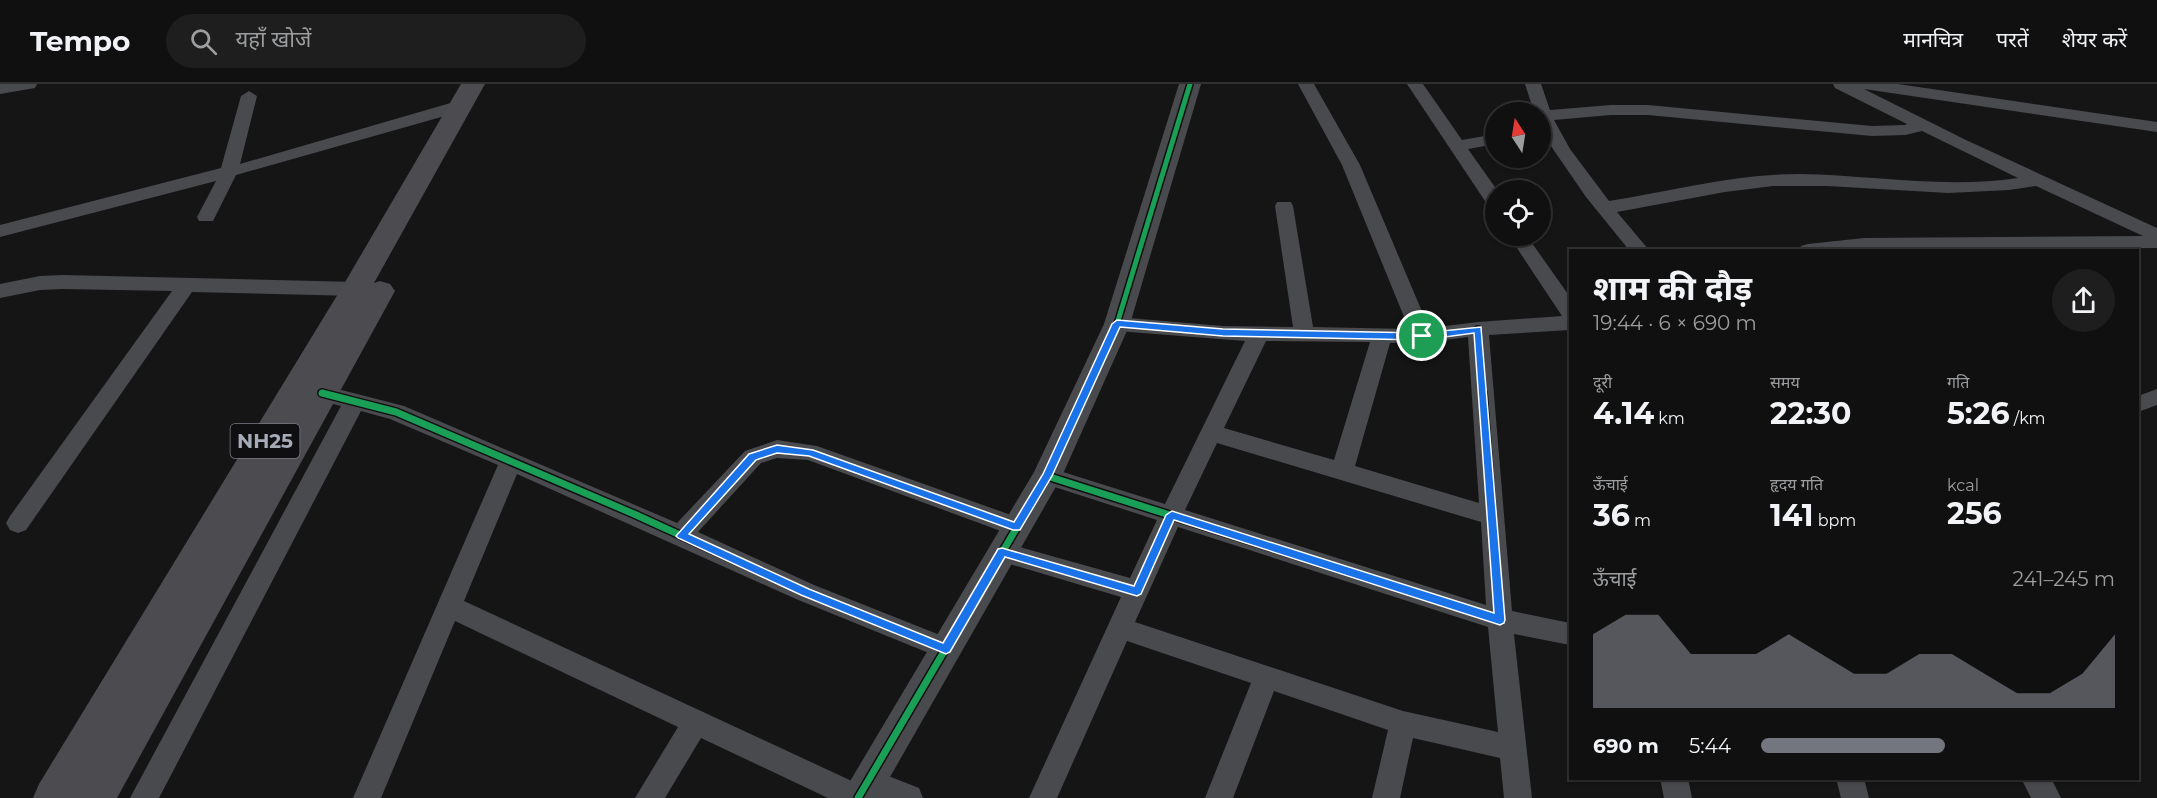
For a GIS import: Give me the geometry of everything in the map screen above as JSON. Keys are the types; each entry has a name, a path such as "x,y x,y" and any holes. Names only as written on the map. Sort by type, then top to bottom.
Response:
{"highway":[{"name":"NH25","path":"95,798 498,84"},
{"name":"NH25","path":"54,798 356,289 467,95"}],"street":[{"path":"0,89 29,84"},
{"path":"861,792 1047,476 1117,324 1190,84"},
{"path":"1306,84 1351,165 1422,336"},
{"path":"1415,84 1485,187"},
{"path":"1533,84 1538,102"},
{"path":"1841,84 1960,144 2157,236"},
{"path":"1864,84 2157,127"},
{"path":"2015,91 2025,106"},
{"path":"0,231 128,196 229,172 467,95"},
{"path":"206,218 229,172 249,96"},
{"path":"1551,125 1611,110 1648,110 1872,131 1905,130 1923,126"},
{"path":"1551,135 1604,208 1638,249"},
{"path":"1457,146 1485,141"},
{"path":"1960,144 1964,162 1980,186"},
{"path":"1604,208 1730,187 1786,181 1980,186 2039,180"},
{"path":"1284,206 1304,334"},
{"path":"1817,249 1864,244 2157,242"},
{"path":"1525,246 1569,311"},
{"path":"0,291 40,283 63,282 356,289"},
{"path":"18,523 186,286"},
{"path":"1117,324 1259,333 1422,336 1478,329 1569,323"},
{"path":"1478,329 1500,620 1518,798"},
{"path":"1043,798 1172,515 1259,333"},
{"path":"1342,471 1382,336"},
{"path":"322,393 396,412 805,592 946,649"},
{"path":"2139,405 2157,397"},
{"path":"144,798 355,400"},
{"path":"1213,433 1492,516"},
{"path":"681,536 753,457 777,449 809,453 1017,527"},
{"path":"367,798 511,461"},
{"path":"1047,476 1500,620 1569,634"},
{"path":"1002,552 1137,591"},
{"path":"450,606 696,722 861,792 909,798"},
{"path":"1120,628 1403,723 1513,748"},
{"path":"1219,798 1266,678"},
{"path":"649,798 696,722"},
{"path":"1386,798 1403,723"},
{"path":"1674,780 1678,798"},
{"path":"1851,780 1856,798"},
{"path":"2036,780 2047,798"}],"cycle path":[{"path":"858,798 1047,476 1117,324 1190,84"},
{"path":"1047,476 1500,620 1478,329"},
{"path":"322,393 396,412 634,514 805,592 946,649"}],"route":[{"path":"1117,324 1223,333 1422,336 1478,329 1500,620 1172,515 1137,591 1002,552 946,649 805,592 681,536 753,457 777,449 809,453 1017,527 1047,476 1117,324"}]}
